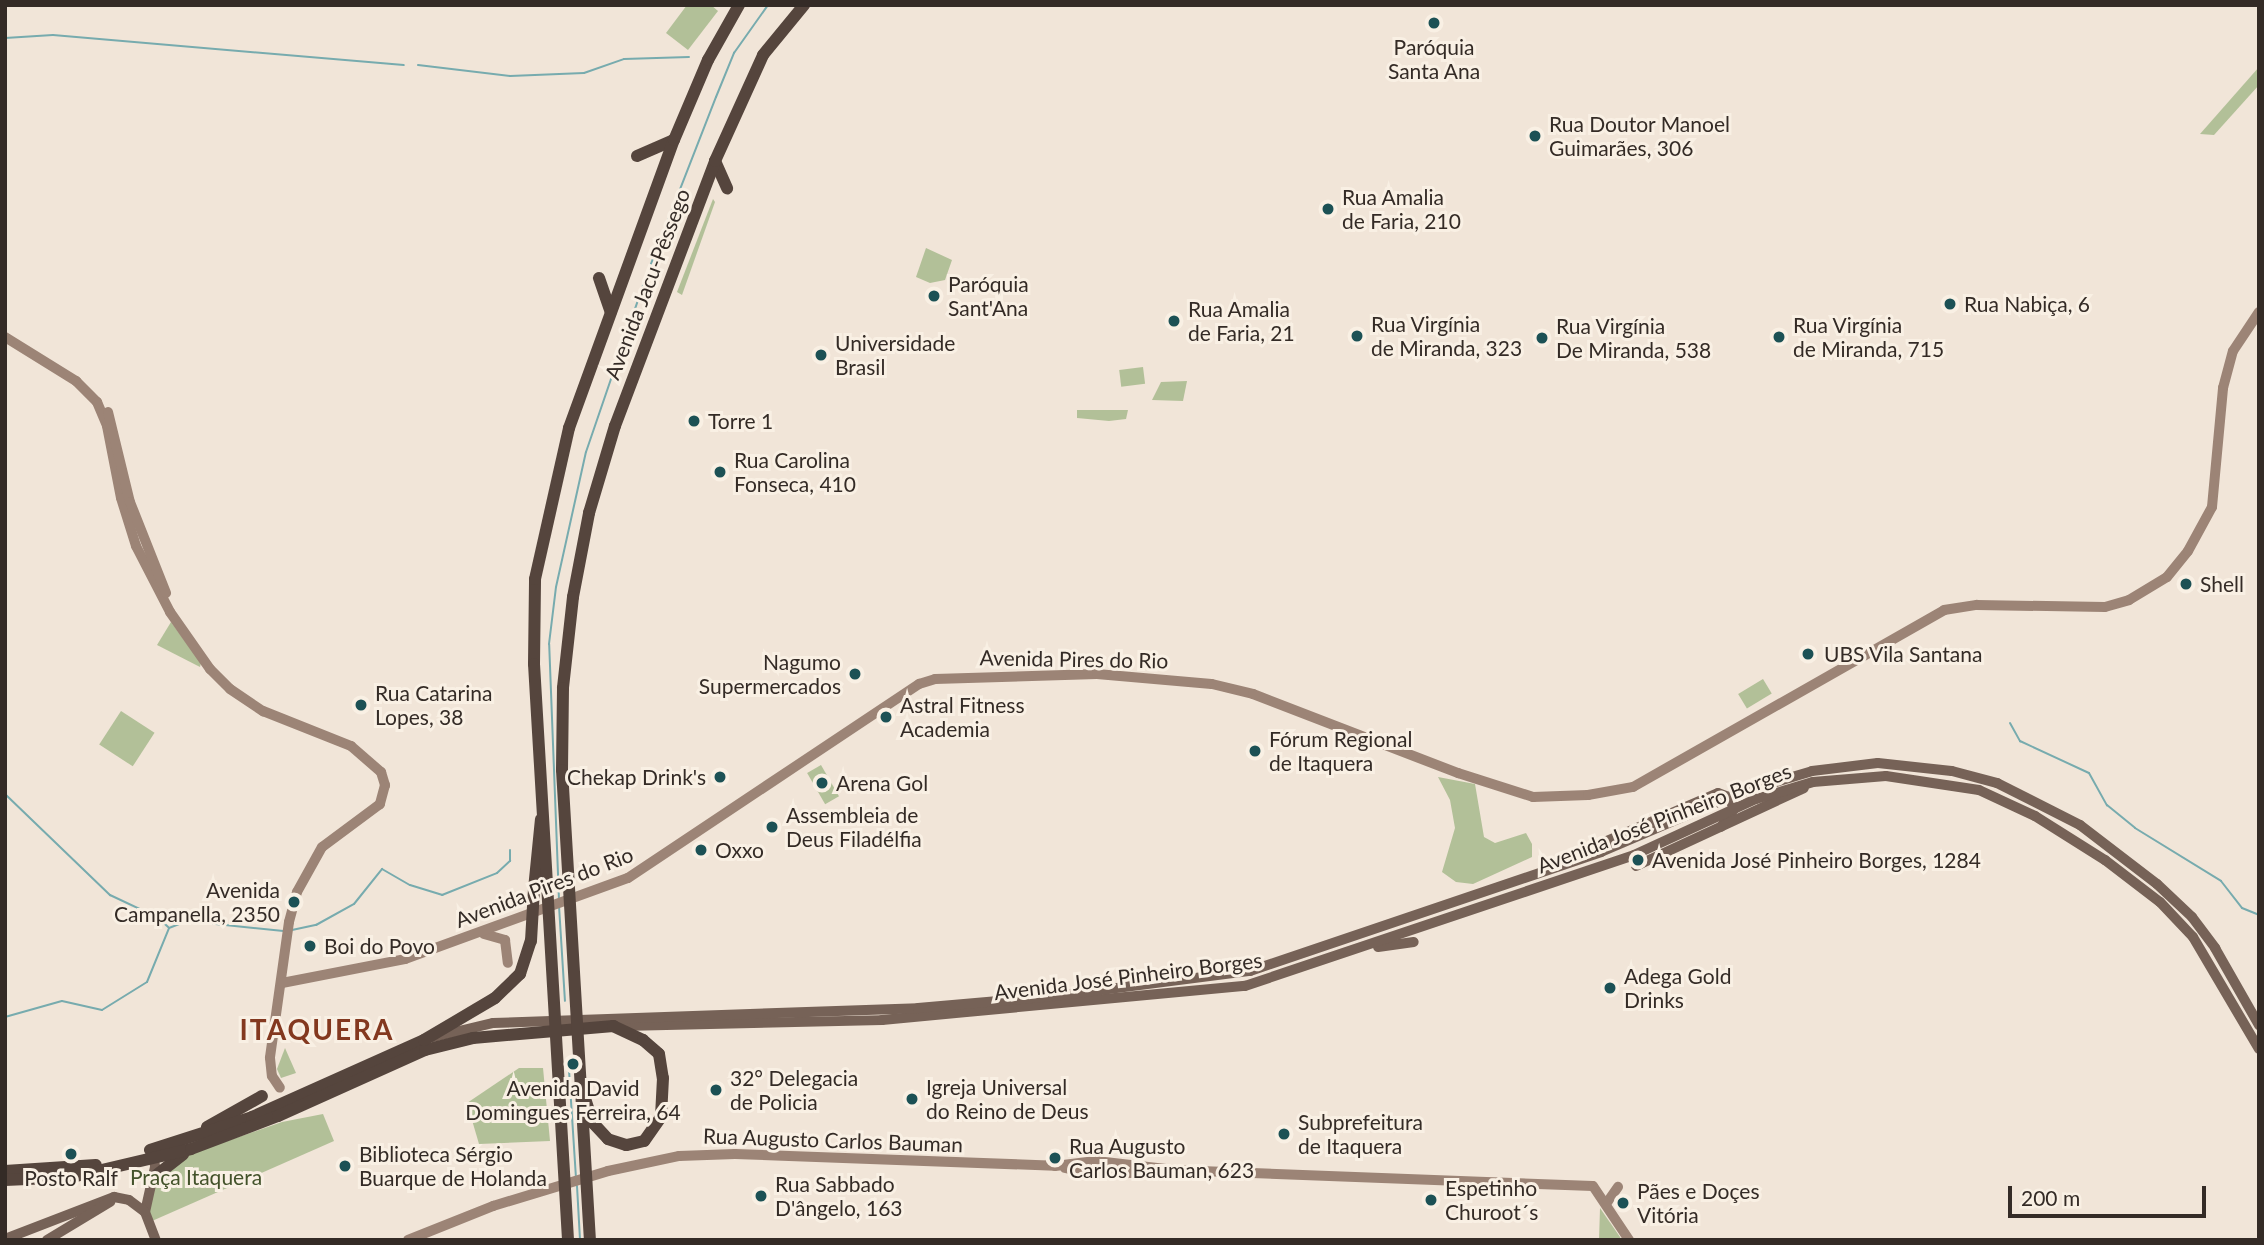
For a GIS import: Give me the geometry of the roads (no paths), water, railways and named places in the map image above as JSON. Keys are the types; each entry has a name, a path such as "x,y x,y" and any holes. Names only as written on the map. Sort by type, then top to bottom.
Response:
{"highway":[{"name":"Avenida Jacu-Pêssego","path":"542,815 532,604 558,468 583,384 674,139 708,60 739,5"},
{"name":"Avenida Jacu-Pêssego","path":"590,1240 562,770 564,688 573,597 589,513 615,426 715,162 763,55 804,5"},
{"path":"637,156 674,139"},
{"path":"715,162 727,188"},
{"path":"598,278 611,312"},
{"path":"424,1040 495,998 520,974 531,941 542,815"},
{"path":"542,815 568,1240"},
{"path":"583,1092 593,1123 618,1144 645,1141 658,1125 663,1078 659,1055 643,1040 613,1026"},
{"name":"Avenida José Pinheiro Borges","path":"5,1180 72,1177 153,1153 177,1142 253,1117 395,1057 473,1038 613,1026"},
{"name":"Avenida José Pinheiro Borges","path":"5,1171 101,1164 153,1153 191,1149 278,1116 424,1040"},
{"path":"177,1142 262,1096"},
{"path":"153,1177 191,1149"}],"main road":[{"name":"Avenida Pires do Rio","path":"282,983 405,959 550,910 637,874 919,684 953,677 1127,675 1212,684 1254,694 1458,773 1533,797 1588,795 1633,787 1944,610 1977,605 2105,607 2133,598 2167,576 2193,543 2212,507 2223,388 2233,351 2259,312"},
{"path":"5,330 69,368 100,397 113,423 137,526 163,588 214,664 273,713"},
{"path":"5,337 76,381 97,402 107,426 124,509 155,586 219,680 246,701 365,754 381,772 385,785 373,812 314,857 302,880 288,932 270,1070 281,1088"},
{"name":"Avenida José Pinheiro Borges","path":"424,1040 493,1023 859,1016 1054,996 1250,971 1517,881 1713,794 1729,797 1812,771 1878,763 1952,771 2025,794 2101,840 2181,905 2215,948 2259,1025"},
{"name":"Avenida José Pinheiro Borges","path":"613,1026 1021,1010 1245,986 1634,855 1734,808 1813,782 1886,776 1955,785 2003,800 2066,833 2136,882 2180,921 2203,951 2259,1049"},
{"path":"1636,866 1813,782"},
{"path":"1721,827 1734,808 1729,797"},
{"path":"480,933 505,940 508,964"},
{"path":"1365,947 1414,942"},
{"path":"145,1212 153,1177 153,1153"},
{"name":"Rua Augusto Carlos Bauman","path":"408,1240 546,1188 679,1156 1059,1166 1096,1162 1172,1170 1593,1186 1606,1204"},
{"path":"1096,1162 1102,1170 1096,1174"},
{"name":"Rua Augusto Carlos Bauman","path":"1059,1166 1096,1174 1172,1170"},
{"path":"1618,1187 1606,1204 1629,1240"},
{"path":"47,1240 114,1197"},
{"path":"5,1240 114,1197 129,1200 145,1212 156,1240"}],"waterway":[{"path":"559,900 549,644 556,587 586,452 647,274 716,97 734,53 768,5"},
{"path":"5,38 53,35 404,65"},
{"path":"418,65 510,76 584,73 624,59 689,57"},
{"path":"2010,723 2020,741 2089,773 2107,805 2135,828 2221,881 2242,908 2259,915"},
{"path":"5,794 110,895 157,917 168,927"},
{"path":"292,930 316,925 354,904 382,869 410,885 442,895 497,873 510,861 510,850"},
{"path":"559,906 565,1001"},
{"path":"5,1017 62,1001 102,1010 147,982 169,928 187,921 283,931"},
{"path":"569,1070 576,1177"},
{"path":"577,1186 580,1240"}],"place":[{"name":"Paróquia Santa Ana","path":"1434,23"},
{"name":"Rua Doutor Manoel Guimarães, 306","path":"1535,136"},
{"name":"Rua Amalia de Faria, 210","path":"1328,209"},
{"name":"Paróquia Sant'Ana","path":"934,296"},
{"name":"Rua Nabiça, 6","path":"1950,304"},
{"name":"Rua Amalia de Faria, 21","path":"1174,321"},
{"name":"Rua Virgínia de Miranda, 323","path":"1357,336"},
{"name":"Rua Virgínia de Miranda, 715","path":"1779,337"},
{"name":"Rua Virgínia De Miranda, 538","path":"1542,338"},
{"name":"Universidade Brasil","path":"821,355"},
{"name":"Torre 1","path":"694,421"},
{"name":"Rua Carolina Fonseca, 410","path":"720,472"},
{"name":"Shell","path":"2186,584"},
{"name":"UBS Vila Santana","path":"1808,654"},
{"name":"Nagumo Supermercados","path":"855,674"},
{"name":"Rua Catarina Lopes, 38","path":"361,705"},
{"name":"Astral Fitness Academia","path":"886,717"},
{"name":"Fórum Regional de Itaquera","path":"1255,751"},
{"name":"Chekap Drink's","path":"720,777"},
{"name":"Arena Gol","path":"822,783"},
{"name":"Assembleia de Deus Filadélfia","path":"772,827"},
{"name":"Oxxo","path":"701,850"},
{"name":"Avenida José Pinheiro Borges, 1284","path":"1638,860"},
{"name":"Avenida Campanella, 2350","path":"294,902"},
{"name":"Boi do Povo","path":"310,946"},
{"name":"Adega Gold Drinks","path":"1610,988"},
{"name":"Avenida David Domingues Ferreira, 64","path":"573,1064"},
{"name":"32° Delegacia de Policia","path":"716,1090"},
{"name":"Igreja Universal do Reino de Deus","path":"912,1099"},
{"name":"Subprefeitura de Itaquera","path":"1284,1134"},
{"name":"Posto Ralf","path":"71,1154"},
{"name":"Rua Augusto Carlos Bauman, 623","path":"1055,1158"},
{"name":"Biblioteca Sérgio Buarque de Holanda","path":"345,1166"},
{"name":"Rua Sabbado D'ângelo, 163","path":"761,1196"},
{"name":"Espetinho Churoot´s","path":"1431,1200"},
{"name":"Pães e Doçes Vitória","path":"1623,1203"}],"district":[{"name":"ITAQUERA","path":"317,1029"}],"park label":[{"name":"Praça Itaquera","path":"196,1177"}]}
